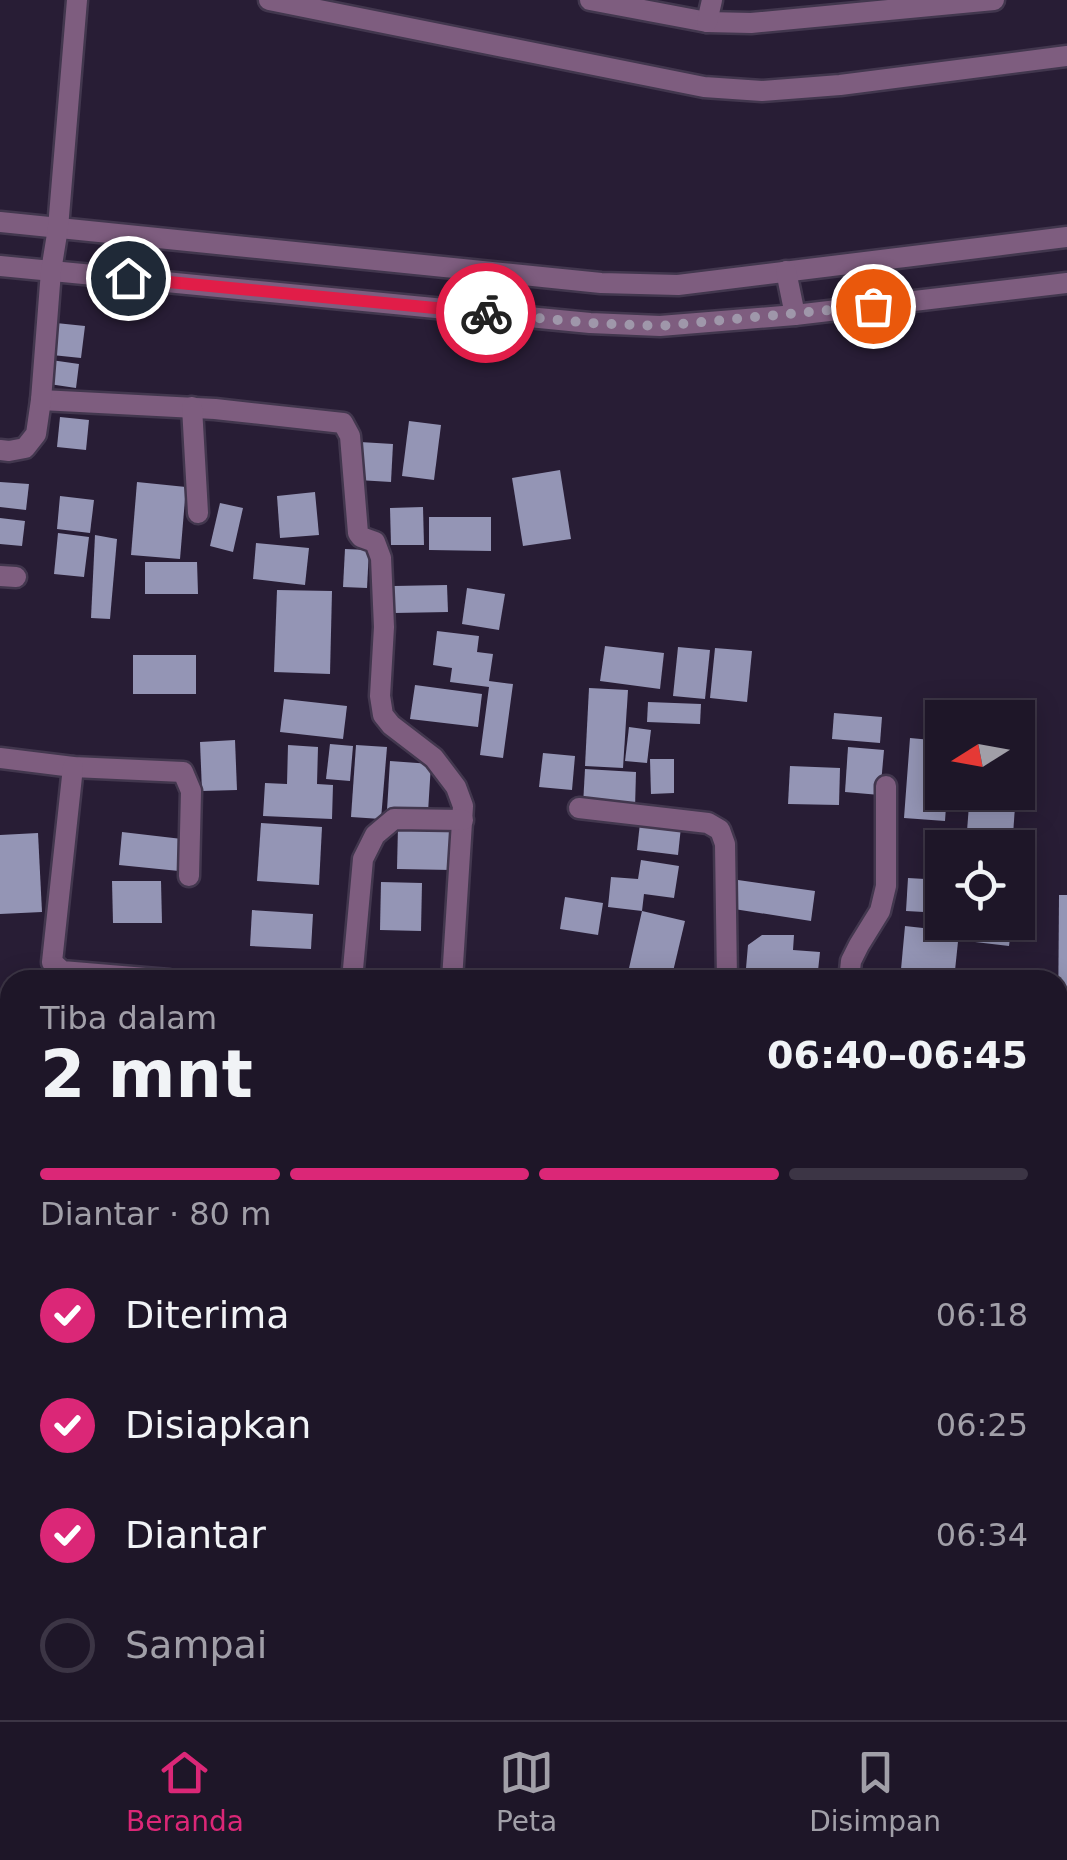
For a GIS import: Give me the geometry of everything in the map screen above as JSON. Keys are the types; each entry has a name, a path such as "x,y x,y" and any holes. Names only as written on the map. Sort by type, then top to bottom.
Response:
{"street":[{"path":"0,450 25,448 36,434 77,0"},
{"path":"269,0 704,87 762,91 840,86 1067,56"},
{"path":"590,0 708,22 751,23 994,0"},
{"path":"708,22 712,0"},
{"path":"751,0 751,23"},
{"path":"0,222 601,284 678,285 1067,237"},
{"path":"0,266 590,323 660,326 1067,283"},
{"path":"786,271 796,314"},
{"path":"41,400 192,408 343,423 350,436 358,533 375,542 381,558 384,627 380,696 384,715 390,725 434,758 456,787 463,806 453,970"},
{"path":"192,408 198,513"},
{"path":"0,758 72,767 184,772 191,792 188,876"},
{"path":"61,970 52,962 72,767"},
{"path":"850,970 858,945 880,911 886,886 886,786"},
{"path":"579,808 692,821 720,830 725,844 727,970"},
{"path":"353,970 363,858 375,836 394,819 463,820"}],"building":[{"path":"56,323 85,326 81,358 52,355"},
{"path":"51,360 79,364 76,388 49,384"},
{"path":"60,417 89,420 86,450 57,447"},
{"path":"409,421 441,425 434,480 402,476"},
{"path":"360,442 393,444 391,482 358,480"},
{"path":"560,470 571,539 523,546 512,478"},
{"path":"0,482 29,484 26,510 0,507"},
{"path":"137,482 186,487 180,559 131,555"},
{"path":"315,492 319,535 280,538 277,496"},
{"path":"60,496 94,500 90,533 57,529"},
{"path":"220,503 243,508 233,552 210,546"},
{"path":"423,507 424,545 391,545 390,508"},
{"path":"429,517 491,517 491,551 429,550"},
{"path":"0,518 25,521 22,546 0,544"},
{"path":"58,533 89,537 84,577 54,574"},
{"path":"95,535 117,539 110,619 91,618"},
{"path":"256,543 309,548 305,585 253,579"},
{"path":"345,549 369,550 367,588 343,587"},
{"path":"145,562 197,562 198,594 145,594"},
{"path":"447,585 448,612 394,613 394,586"},
{"path":"467,588 505,594 499,630 462,624"},
{"path":"277,590 332,591 330,674 274,672"},
{"path":"437,631 479,636 477,652 493,654 489,681 513,684 503,758 480,755 489,687 450,682 452,668 433,665"},
{"path":"605,646 664,653 660,689 600,681"},
{"path":"678,647 710,650 705,699 673,696"},
{"path":"715,648 752,651 747,702 710,698"},
{"path":"133,655 196,655 196,694 133,694"},
{"path":"415,685 482,694 478,727 410,719"},
{"path":"589,688 628,690 623,768 585,766"},
{"path":"284,699 347,706 343,739 280,732"},
{"path":"648,702 701,704 700,724 647,722"},
{"path":"834,713 882,717 880,743 832,739"},
{"path":"629,727 651,730 647,763 625,761"},
{"path":"910,738 925,739 925,810 946,810 945,821 904,818"},
{"path":"235,740 237,790 202,791 200,742"},
{"path":"330,744 353,746 350,781 326,779"},
{"path":"288,745 318,747 317,784 333,785 332,819 263,816 265,783 287,784"},
{"path":"356,745 387,747 381,819 351,817"},
{"path":"848,747 884,750 880,795 845,792"},
{"path":"543,753 575,756 572,790 539,787"},
{"path":"650,759 674,759 674,793 651,794"},
{"path":"390,761 431,764 428,812 387,810"},
{"path":"790,766 840,768 839,805 788,804"},
{"path":"585,769 636,772 635,808 583,805"},
{"path":"969,810 1015,810 1013,830 967,830"},
{"path":"261,823 322,827 319,885 257,881"},
{"path":"640,823 681,827 678,855 637,850"},
{"path":"398,826 453,827 452,870 397,869"},
{"path":"122,832 182,839 179,871 119,865"},
{"path":"38,833 42,912 0,914 0,835"},
{"path":"641,860 679,866 674,898 644,894 642,911 608,907 611,877 638,879"},
{"path":"908,878 925,879 925,912 906,911"},
{"path":"738,880 815,891 811,921 734,909"},
{"path":"112,881 161,881 162,923 113,923"},
{"path":"381,882 422,883 421,931 380,930"},
{"path":"1059,895 1067,895 1067,970 1058,970"},
{"path":"565,897 603,903 598,935 560,929"},
{"path":"252,910 313,914 311,949 250,946"},
{"path":"642,911 685,921 673,970 629,970"},
{"path":"905,926 925,928 925,940 958,940 955,970 901,970"},
{"path":"762,935 794,935 793,950 820,952 818,970 746,970 748,945"},
{"path":"975,940 1010,940 1009,946"}],"way so far":[{"path":"486,313 660,326 873,306"}],"route":[{"path":"128,278 486,313"}]}
